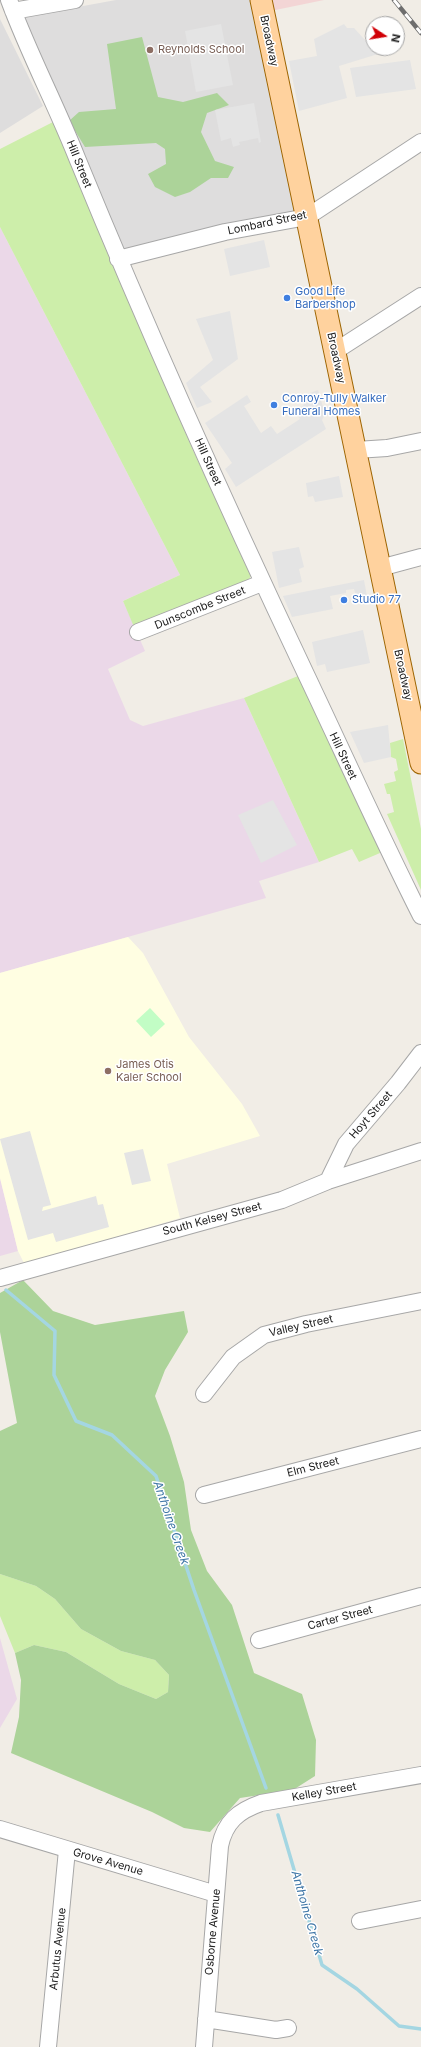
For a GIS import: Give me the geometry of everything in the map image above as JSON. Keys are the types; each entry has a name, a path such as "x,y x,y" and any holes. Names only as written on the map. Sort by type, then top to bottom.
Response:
{"main road":[{"name":"Broadway","path":"261,0 421,763"}],"street":[{"path":"11,6 75,0"},
{"name":"Hill Street","path":"11,6 77,156 118,259 262,583 377,827 421,916"},
{"name":"Lombard Street","path":"118,259 225,232 307,217 421,142"},
{"path":"334,352 421,296"},
{"path":"356,450 387,448 421,442"},
{"path":"380,568 421,558"},
{"name":"Dunscombe Street","path":"138,632 262,583"},
{"name":"Hoyt Street","path":"328,1181 337,1158 346,1144 421,1053"},
{"name":"South Kelsey Street","path":"0,1278 282,1200 328,1181 421,1151"},
{"name":"Valley Street","path":"204,1394 233,1357 264,1335 306,1324 421,1301"},
{"name":"Elm Street","path":"204,1495 421,1439"},
{"name":"Carter Street","path":"259,1640 421,1596"},
{"name":"Kelley Street","path":"231,1820 239,1813 261,1803 421,1775"},
{"name":"Osborne Avenue","path":"204,2047 220,1846 225,1828 231,1820"},
{"name":"Grove Avenue","path":"0,1829 216,1894"},
{"name":"Arbutus Avenue","path":"48,2047 67,1850"},
{"path":"360,1920 421,1909"},
{"path":"206,2018 276,2030 288,2028"}],"shaded area":[{"path":"116,0 253,0 299,211 122,250 23,17"},
{"path":"253,0 324,0 256,14"},
{"path":"0,19 43,106 0,133"},
{"path":"221,24 233,85 196,92 185,31"},
{"path":"344,24 347,28 354,28 365,40 365,56 372,56 339,66 347,98 299,111 289,61 317,56 314,39"},
{"path":"410,60 416,89 356,97 350,68"},
{"path":"254,103 261,142 259,143 258,138 239,142 240,145 233,147 231,138 221,141 215,110"},
{"path":"0,227 180,575 123,601 145,651 108,669 130,720 143,726 244,698 319,862 259,881 266,898 0,973"},
{"path":"264,240 270,267 230,276 224,249"},
{"path":"230,311 238,359 200,387 212,402 197,408 186,383 213,360 196,319"},
{"path":"318,390 325,414 322,420 326,429 236,487 225,469 232,463 205,423 247,395 251,402 244,406 261,433 271,426 277,434 300,419 295,411 304,405 299,397"},
{"path":"339,476 343,497 315,502 313,496 308,497 306,483"},
{"path":"299,547 304,567 299,569 302,582 279,588 272,552"},
{"path":"364,580 368,602 358,604 354,589 346,590 346,593 330,596 333,609 292,617 283,596"},
{"path":"363,630 370,663 327,672 325,664 317,666 312,642"},
{"path":"388,725 391,757 364,763 350,732"},
{"path":"273,800 297,845 261,863 238,815"},
{"name":"James Otis Kaler School","path":"128,937 143,953 189,1037 242,1104 260,1136 167,1164 180,1218 25,1265 18,1251 0,1178 0,973"},
{"path":"30,1131 51,1205 43,1207 42,1211 96,1196 98,1205 103,1204 109,1227 56,1242 53,1233 28,1240 0,1139"},
{"path":"143,1149 151,1181 132,1185 124,1153"},
{"path":"0,1178 18,1251 0,1256"},
{"path":"0,1638 17,1699 0,1728"}],"green space":[{"path":"142,37 158,97 183,102 217,93 229,105 207,113 201,132 215,161 234,167 228,178 211,178 190,192 175,197 155,187 148,174 166,164 165,149 156,143 85,147 69,121 79,112 116,109 107,44"},
{"path":"53,122 192,448 251,576 247,582 134,627 123,601 180,575 0,227 0,149"},
{"path":"298,676 379,847 380,853 359,862 352,849 319,862 244,698"},
{"path":"403,739 421,829 421,890 387,814 394,812 390,794 387,794 384,784 396,781 394,772 398,770 396,759 391,757 390,743"},
{"path":"150,1008 165,1024 151,1037 136,1021"},
{"path":"23,1280 53,1311 95,1325 184,1311 188,1332 165,1370 155,1396 170,1436 184,1482 191,1530 207,1571 232,1605 254,1673 302,1694 316,1740 315,1776 293,1790 240,1798 210,1832 184,1828 152,1812 11,1753 19,1717 21,1680 15,1653 34,1645 66,1652 119,1684 156,1699 168,1692 169,1675 155,1660 121,1651 81,1629 55,1599 36,1586 0,1574 0,1431 17,1423 0,1332 0,1293"},
{"path":"0,1574 36,1586 55,1599 81,1629 121,1651 155,1660 169,1675 168,1692 156,1699 119,1684 66,1652 34,1645 15,1653 0,1616"}],"waterway":[{"name":"Anthoine Creek","path":"6,1290 55,1331 54,1375 76,1421 112,1435 156,1476 194,1590 266,1788"},
{"name":"Anthoine Creek","path":"278,1815 322,1965 357,1989 399,2026 421,2029"}],"railway":[{"path":"394,0 421,33"}],"place":[{"name":"Reynolds School","path":"150,50"},
{"name":"Good Life Barbershop","path":"287,298"},
{"name":"Conroy-Tully Walker Funeral Homes","path":"274,405"},
{"name":"Studio 77","path":"344,600"},
{"name":"James Otis Kaler School","path":"108,1071"}]}
